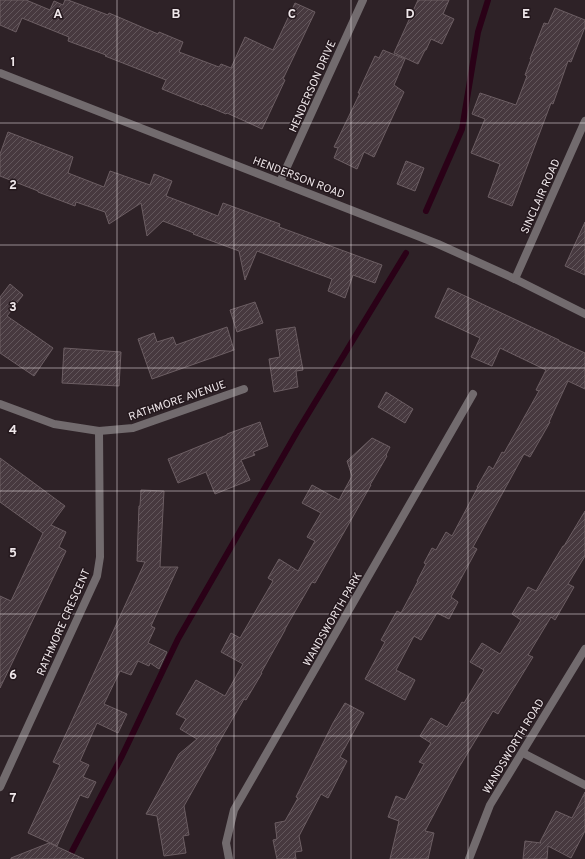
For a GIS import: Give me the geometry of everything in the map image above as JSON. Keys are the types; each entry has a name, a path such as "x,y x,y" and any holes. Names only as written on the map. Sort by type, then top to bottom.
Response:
{"street":[{"name":"HENDERSON DRIVE","path":"280,182 363,0"},
{"name":"HENDERSON ROAD","path":"0,73 438,244 515,279 585,314"},
{"name":"SINCLAIR ROAD","path":"515,279 585,121"},
{"name":"RATHMORE AVENUE","path":"0,404 54,424 99,431 133,428 244,389"},
{"name":"WANDSWORTH PARK","path":"229,859 226,844 234,810 473,394"},
{"name":"RATHMORE CRESCENT","path":"0,787 97,576 100,558 99,431"},
{"name":"WANDSWORTH ROAD","path":"469,859 490,805 585,649"},
{"path":"523,752 585,785"}],"building":[{"path":"0,0 26,0 50,10 54,1 63,5 65,0 68,0 108,15 109,13 158,34 159,32 183,42 179,52 219,67 221,64 231,68 245,37 273,50 295,3 315,12 283,79 285,80 262,129 227,113 226,114 162,89 166,80 68,41 69,37 22,18 16,32 0,25"},
{"path":"418,0 449,0 443,14 454,19 442,44 431,39 418,64 394,53"},
{"path":"555,8 585,20 585,27 571,62 568,61 553,104 551,103 512,206 488,197 500,164 471,153 485,119 472,114 480,93 516,105 527,76 525,75 530,59 544,23 548,24"},
{"path":"383,50 405,59 394,85 404,92 374,157 364,152 357,169 334,158 338,148 334,147 360,93 358,93 375,56 379,58"},
{"path":"8,132 73,157 68,173 104,187 110,171 150,185 154,174 172,181 166,196 218,216 223,203 280,224 279,227 382,265 375,283 353,275 345,298 328,291 332,279 257,251 245,280 239,251 163,221 147,236 141,203 109,224 105,212 76,202 75,206 0,176 0,154"},
{"path":"406,161 424,168 415,191 397,184"},
{"path":"585,222 585,275 565,266"},
{"path":"10,284 23,295 7,316 53,348 34,376 0,353 0,297"},
{"path":"448,288 585,353 585,389 568,381 550,422 530,457 524,454 473,547 477,549 451,597 458,602 449,619 437,613 421,640 414,636 396,670 415,680 405,700 365,679 385,642 381,640 397,611 401,613 418,581 426,564 424,563 432,548 436,550 446,532 452,536 489,466 493,469 502,452 504,453 539,391 536,390 546,370 500,348 492,366 471,357 480,338 435,317"},
{"path":"255,302 263,323 237,332 230,310"},
{"path":"227,327 234,350 152,379 138,339 154,333 157,342 173,337 176,345"},
{"path":"295,327 303,370 296,371 298,387 274,392 269,359 280,357 276,330"},
{"path":"64,348 121,352 119,386 62,383"},
{"path":"386,392 413,409 405,423 378,407"},
{"path":"260,422 268,446 253,452 255,455 241,460 250,480 215,494 206,472 178,483 168,459"},
{"path":"372,438 390,447 386,455 387,456 315,583 312,582 262,673 246,700 244,699 215,749 184,806 189,835 183,836 186,853 164,856 157,816 146,814 179,754 197,739 180,729 186,719 176,714 196,680 225,696 243,664 221,652 231,633 240,638 273,581 268,578 279,559 298,571 315,541 307,537 321,513 302,503 312,485 339,500 352,476 347,461"},
{"path":"0,458 65,506 51,525 66,532 59,547 66,551 0,688 0,596 11,601 43,533 0,502"},
{"path":"141,490 164,491 160,567 178,567 151,626 155,628 148,643 167,652 159,669 150,663 149,666 138,661 131,675 120,671 104,704 127,714 118,733 97,723 80,761 89,765 83,777 96,782 88,798 80,795 57,846 28,833 60,765 53,762 145,562 137,561"},
{"path":"585,511 585,556 568,584 574,587 555,620 551,617 528,655 533,657 498,714 493,711 458,769 425,831 434,833 428,859 390,859 399,821 388,817 396,796 405,800 424,764 419,762 431,743 420,736 431,718 447,727 484,670 470,662 482,643 500,654 521,620 512,614 528,587 536,591"},
{"path":"345,703 364,713 340,757 347,761 328,798 321,794 299,836 302,851 295,852 296,859 277,859 273,840 277,839 275,823 285,821 298,798 296,797 333,723"},
{"path":"585,792 585,831 571,858 548,846 547,859 523,859 525,841 541,843 540,842 556,811 572,818"},
{"path":"49,843 84,859 11,859 11,858"}],"waterway":[{"path":"426,211 462,129 478,32 488,0"},
{"path":"68,859 122,756 178,639 297,432 406,253"}]}
